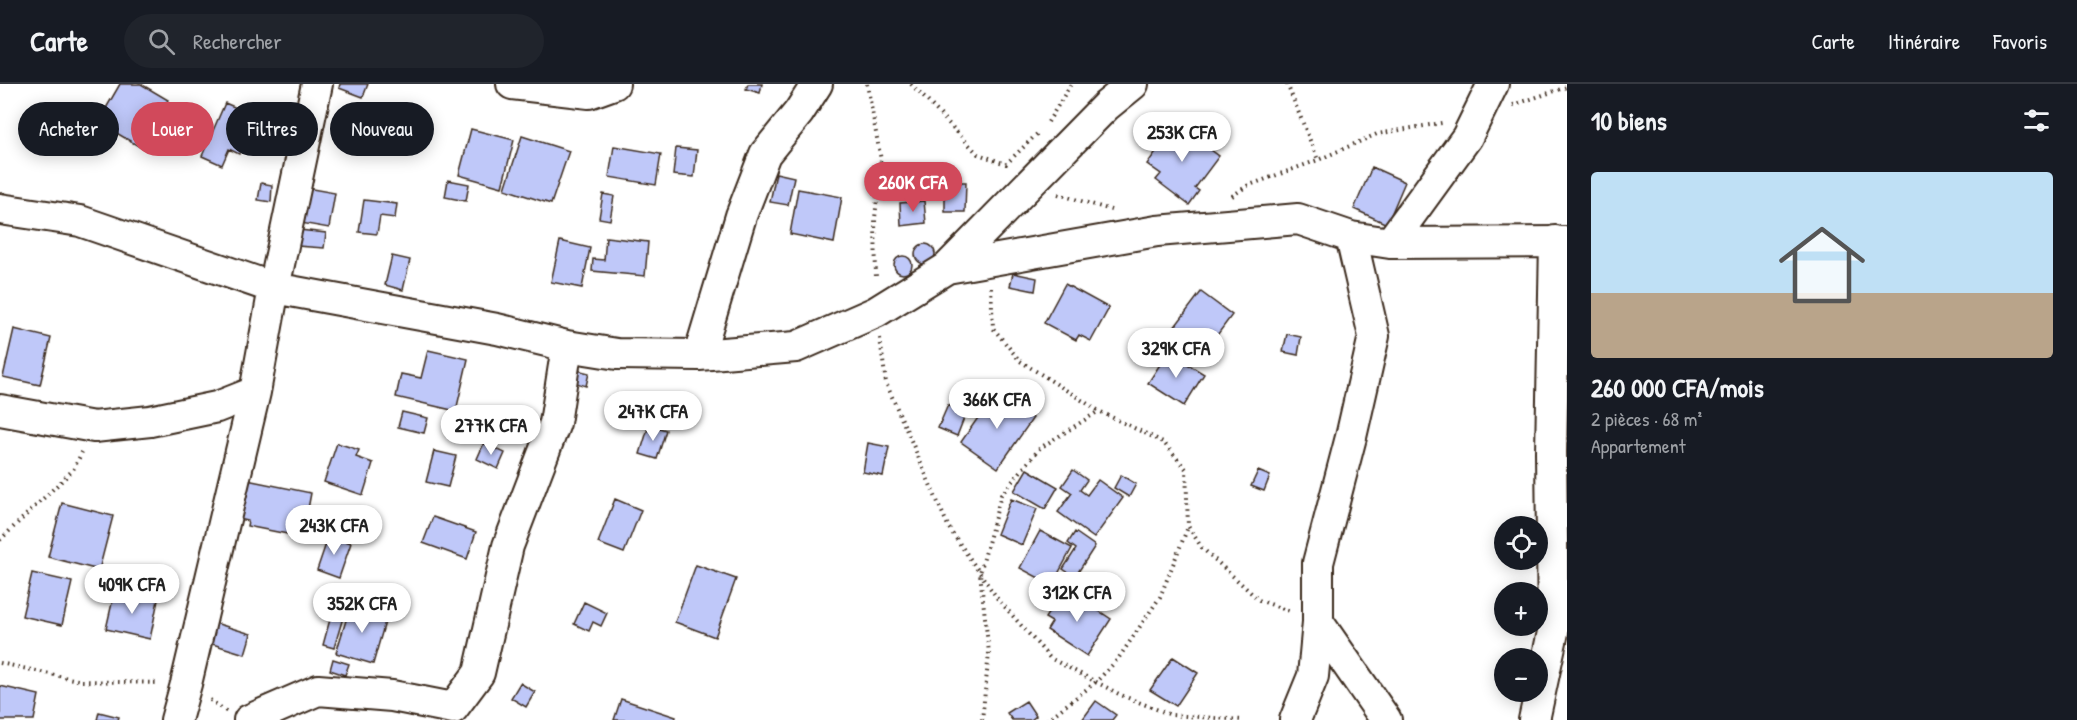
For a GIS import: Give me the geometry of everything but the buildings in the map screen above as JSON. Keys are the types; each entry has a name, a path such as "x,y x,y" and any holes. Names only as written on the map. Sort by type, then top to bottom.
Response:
{"street":[{"path":"512,84 589,93 614,84"},
{"path":"699,355 741,216 765,154 799,112 817,84"},
{"path":"0,209 80,221 274,288 497,329 567,346 617,354 699,355 795,346 876,312 947,268 1106,106 1133,84"},
{"path":"1390,243 1467,137 1493,84"},
{"path":"176,720 255,392 311,85"},
{"path":"947,268 1157,231 1298,219 1351,237 1390,243 1561,241 1551,452 1554,632 1534,720"},
{"path":"1295,720 1313,676 1318,622 1318,563 1351,437 1374,336 1351,237"},
{"path":"239,717 318,690 392,696 453,708 478,673 508,546 555,423 567,346"},
{"path":"0,410 94,427 150,421 217,407 255,392"},
{"path":"1318,622 1386,720"}],"path":[{"path":"867,84 881,160 875,218 876,312 886,383 949,528 997,598 1050,658 1121,695 1171,715 1243,720"},
{"path":"911,84 978,154 1006,164 1029,184 1121,213"},
{"path":"1006,164 1051,119 1071,84"},
{"path":"1287,84 1318,160"},
{"path":"1228,198 1246,186 1318,160 1377,134 1477,117 1567,87"},
{"path":"992,259 993,328 1020,361 1099,411 1163,442 1186,469 1188,526 1160,597 1118,659 1096,682 1047,720"},
{"path":"982,720 989,653 980,573 1001,495 1040,448 1099,411"},
{"path":"0,540 73,470 94,427"},
{"path":"1188,526 1202,548 1259,600 1318,622"},
{"path":"0,663 82,681 186,684 239,717"}]}
